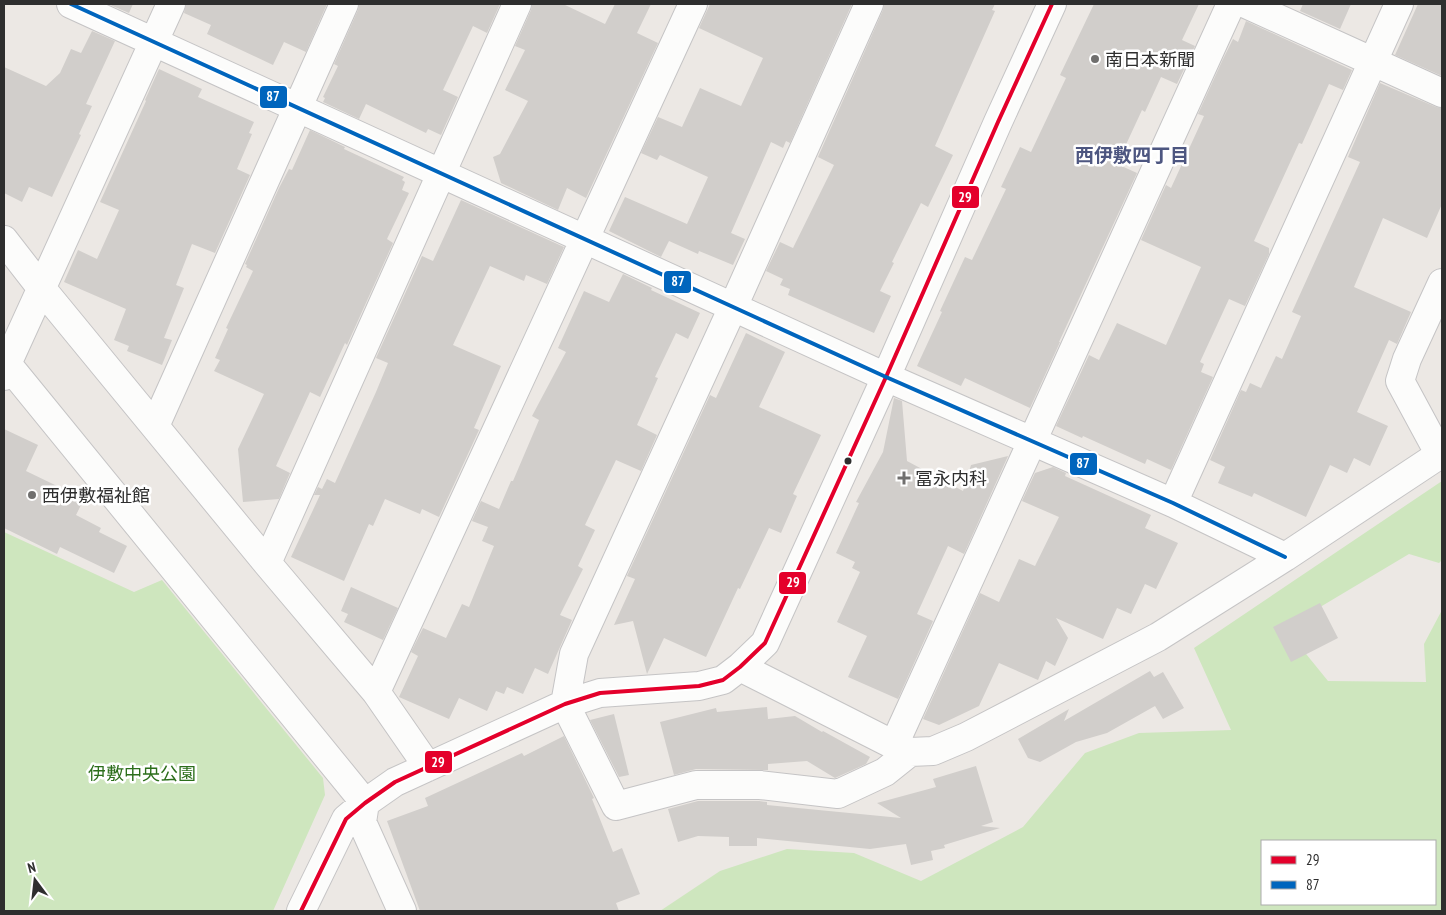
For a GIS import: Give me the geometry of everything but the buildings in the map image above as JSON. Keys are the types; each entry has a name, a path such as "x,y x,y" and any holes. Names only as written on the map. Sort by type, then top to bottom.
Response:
{"street":[{"path":"71,4 886,377 1173,503 1285,557"},
{"path":"171,4 5,367 365,803 362,822 402,911"},
{"path":"155,426 344,4"},
{"path":"267,562 517,4"},
{"path":"376,692 693,4"},
{"path":"868,4 733,307 574,654 565,704 616,806 696,785 760,784 838,794 884,772 902,749 1032,441 1231,4"},
{"path":"301,911 346,819 395,782 565,704 600,693 699,686 723,680 765,643 1052,4"},
{"path":"1246,4 1442,93"},
{"path":"1173,503 1399,4"},
{"path":"4,240 42,289 376,692 428,767"},
{"path":"740,667 902,749 933,751 966,737 1158,637 1285,557 1441,454 1400,381 1442,283"}],"green space":[{"path":"1442,481 1442,560 1439,563 1409,554 1285,628 1328,681 1426,682 1424,644 1442,610 1442,911 660,911 720,871 787,849 854,853 921,881 1023,827 1085,753 1139,733 1231,730 1194,648"},
{"name":"伊敷中央公園","path":"4,532 134,592 162,580 323,778 325,795 273,911 4,911"}],"transit line":[{"name":"87","path":"71,4 886,377 1173,503 1285,557"},
{"name":"29","path":"301,911 346,819 395,782 565,704 600,693 699,686 723,680 765,643 1052,4"}],"place":[{"name":"南日本新聞","path":"1095,59"},
{"name":"冨永内科","path":"904,478"},
{"name":"西伊敷福祉館","path":"32,495"}],"district":[{"name":"西伊敷四丁目","path":"1132,155"}]}
